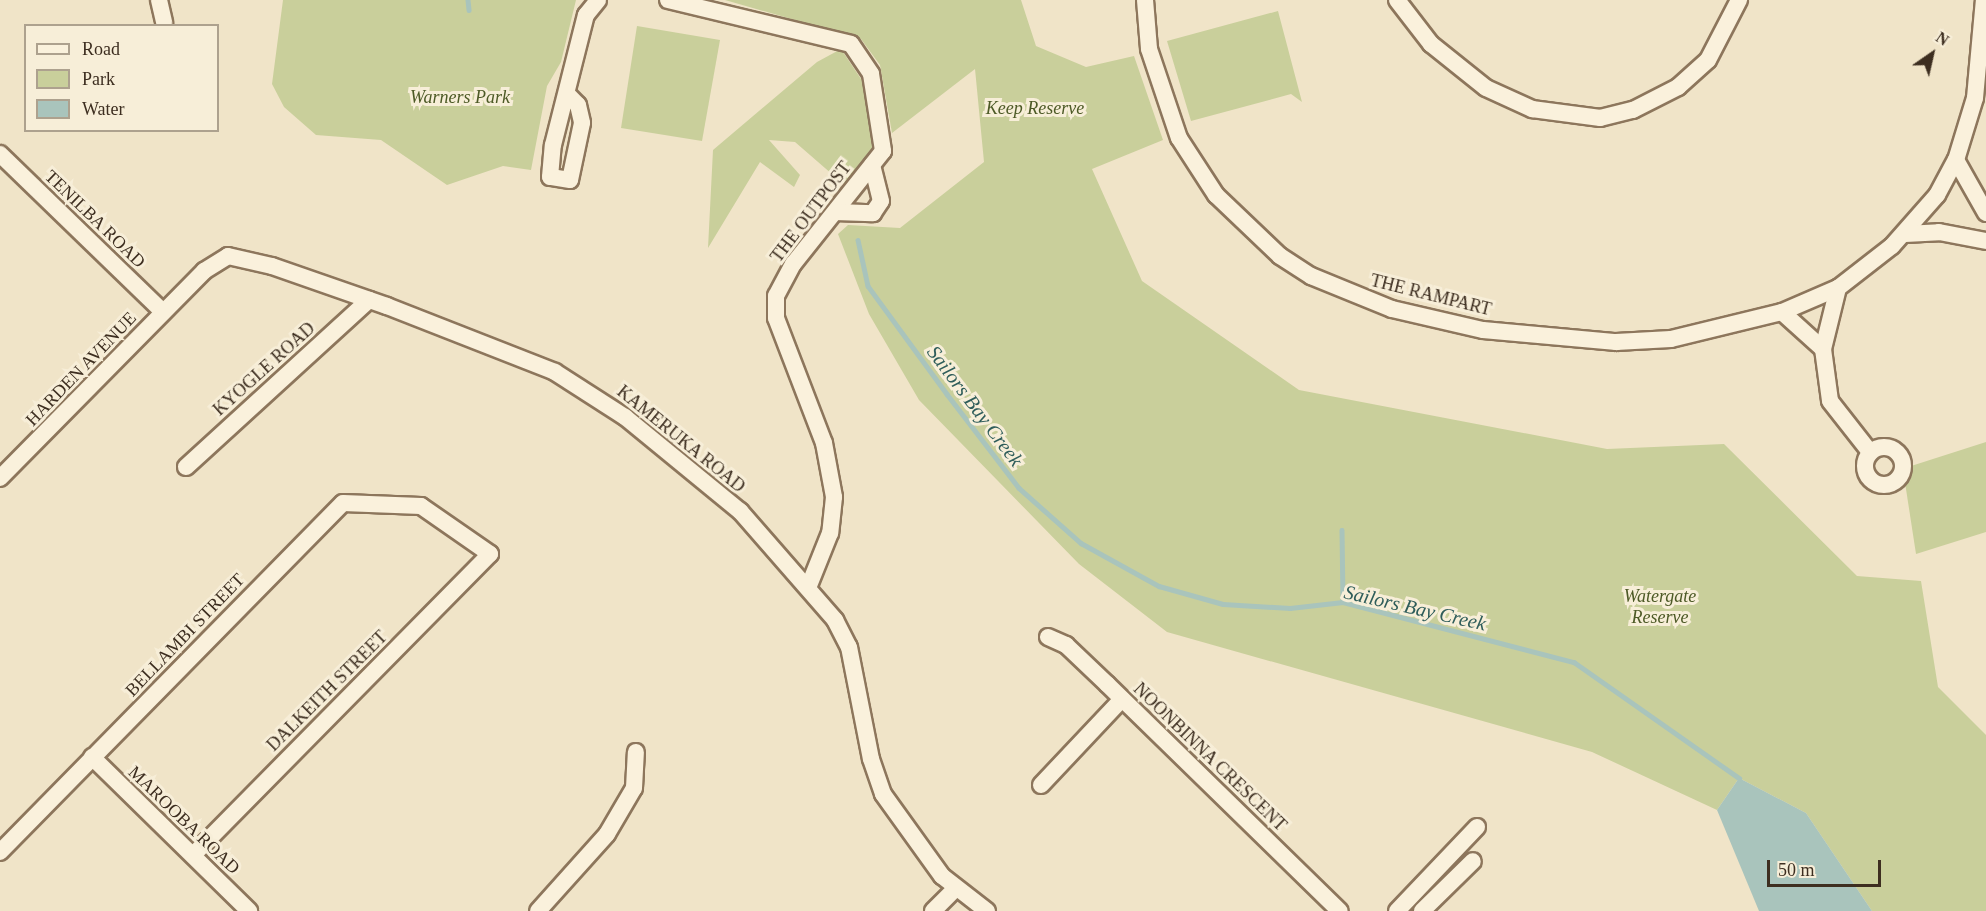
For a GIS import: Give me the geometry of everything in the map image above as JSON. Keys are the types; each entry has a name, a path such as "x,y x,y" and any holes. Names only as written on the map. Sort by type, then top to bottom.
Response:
{"street":[{"path":"159,0 164,22"},
{"path":"568,95 586,15 598,0"},
{"name":"THE OUTPOST","path":"668,0 851,44 872,74 883,151 835,212 776,296 776,318 824,443 834,497 830,533 808,588"},
{"name":"THE RAMPART","path":"1145,0 1160,91 1197,170 1245,228 1311,276 1392,309 1541,338 1671,339 1782,312 1838,288 1905,234 1956,160 1981,96 1985,28 1984,0"},
{"path":"1397,0 1431,44 1486,88 1532,109 1600,118 1633,110 1678,87 1708,60 1739,0"},
{"name":"TENILBA ROAD","path":"0,154 163,312"},
{"path":"1956,160 1986,213"},
{"path":"835,212 873,213 881,201 872,165"},
{"path":"1905,234 1939,232 1986,241"},
{"name":"KAMERUKA ROAD","path":"163,312 211,265 233,256 369,300 555,372 609,404 740,511 808,588 849,646 871,759 884,794 955,890 987,911"},
{"path":"1838,288 1823,349 1830,401 1870,452"},
{"name":"KYOGLE ROAD","path":"186,467 369,300"},
{"name":"HARDEN AVENUE","path":"0,478 163,312"},
{"path":"1782,312 1823,349"},
{"name":"BELLAMBI STREET","path":"0,852 343,503 421,506"},
{"name":"DALKEITH STREET","path":"193,855 490,554 421,506"},
{"name":"NOONBINNA CRESCENT","path":"1048,637 1066,645 1340,911"},
{"path":"1041,785 1122,699"},
{"path":"538,911 607,834 634,788 636,752"},
{"name":"MAROOBA ROAD","path":"92,756 249,911"},
{"path":"1396,911 1478,827"},
{"path":"1422,911 1473,861"},
{"path":"933,911 955,890"}],"green space":[{"name":"Warners Park","path":"283,0 576,0 561,62 547,86 531,170 503,166 447,185 381,140 316,135 284,107 272,84"},
{"name":"Watergate Reserve","path":"725,0 1021,0 1036,46 1086,67 1134,56 1163,140 1092,169 1142,281 1299,390 1607,449 1724,444 1857,576 1921,581 1938,687 1986,735 1986,911 1872,911 1806,813 1739,778 1717,810 1592,752 1167,632 1079,564 919,400 869,314 838,234 848,225 900,228 984,162 975,69 892,133 880,65 861,39"},
{"path":"1278,11 1302,102 1291,94 1191,121 1167,41"},
{"path":"637,26 720,40 702,141 621,128"},
{"path":"841,49 865,85 874,147 865,171 848,188 795,142 769,140 800,175 794,187 760,162 708,248 713,150 817,62"},
{"path":"1986,442 1986,532 1916,554 1904,476 1908,467"}],"water":[{"path":"1739,778 1806,813 1872,911 1759,911 1717,810"}],"waterway":[{"path":"468,0 469,10"},
{"name":"Sailors Bay Creek","path":"858,240 868,286 947,394 1019,488 1081,543 1159,586 1223,604 1290,608 1343,602 1574,662 1739,778"},
{"path":"1342,530 1343,602"}],"park label":[{"name":"Keep Reserve","path":"1035,108"}]}
